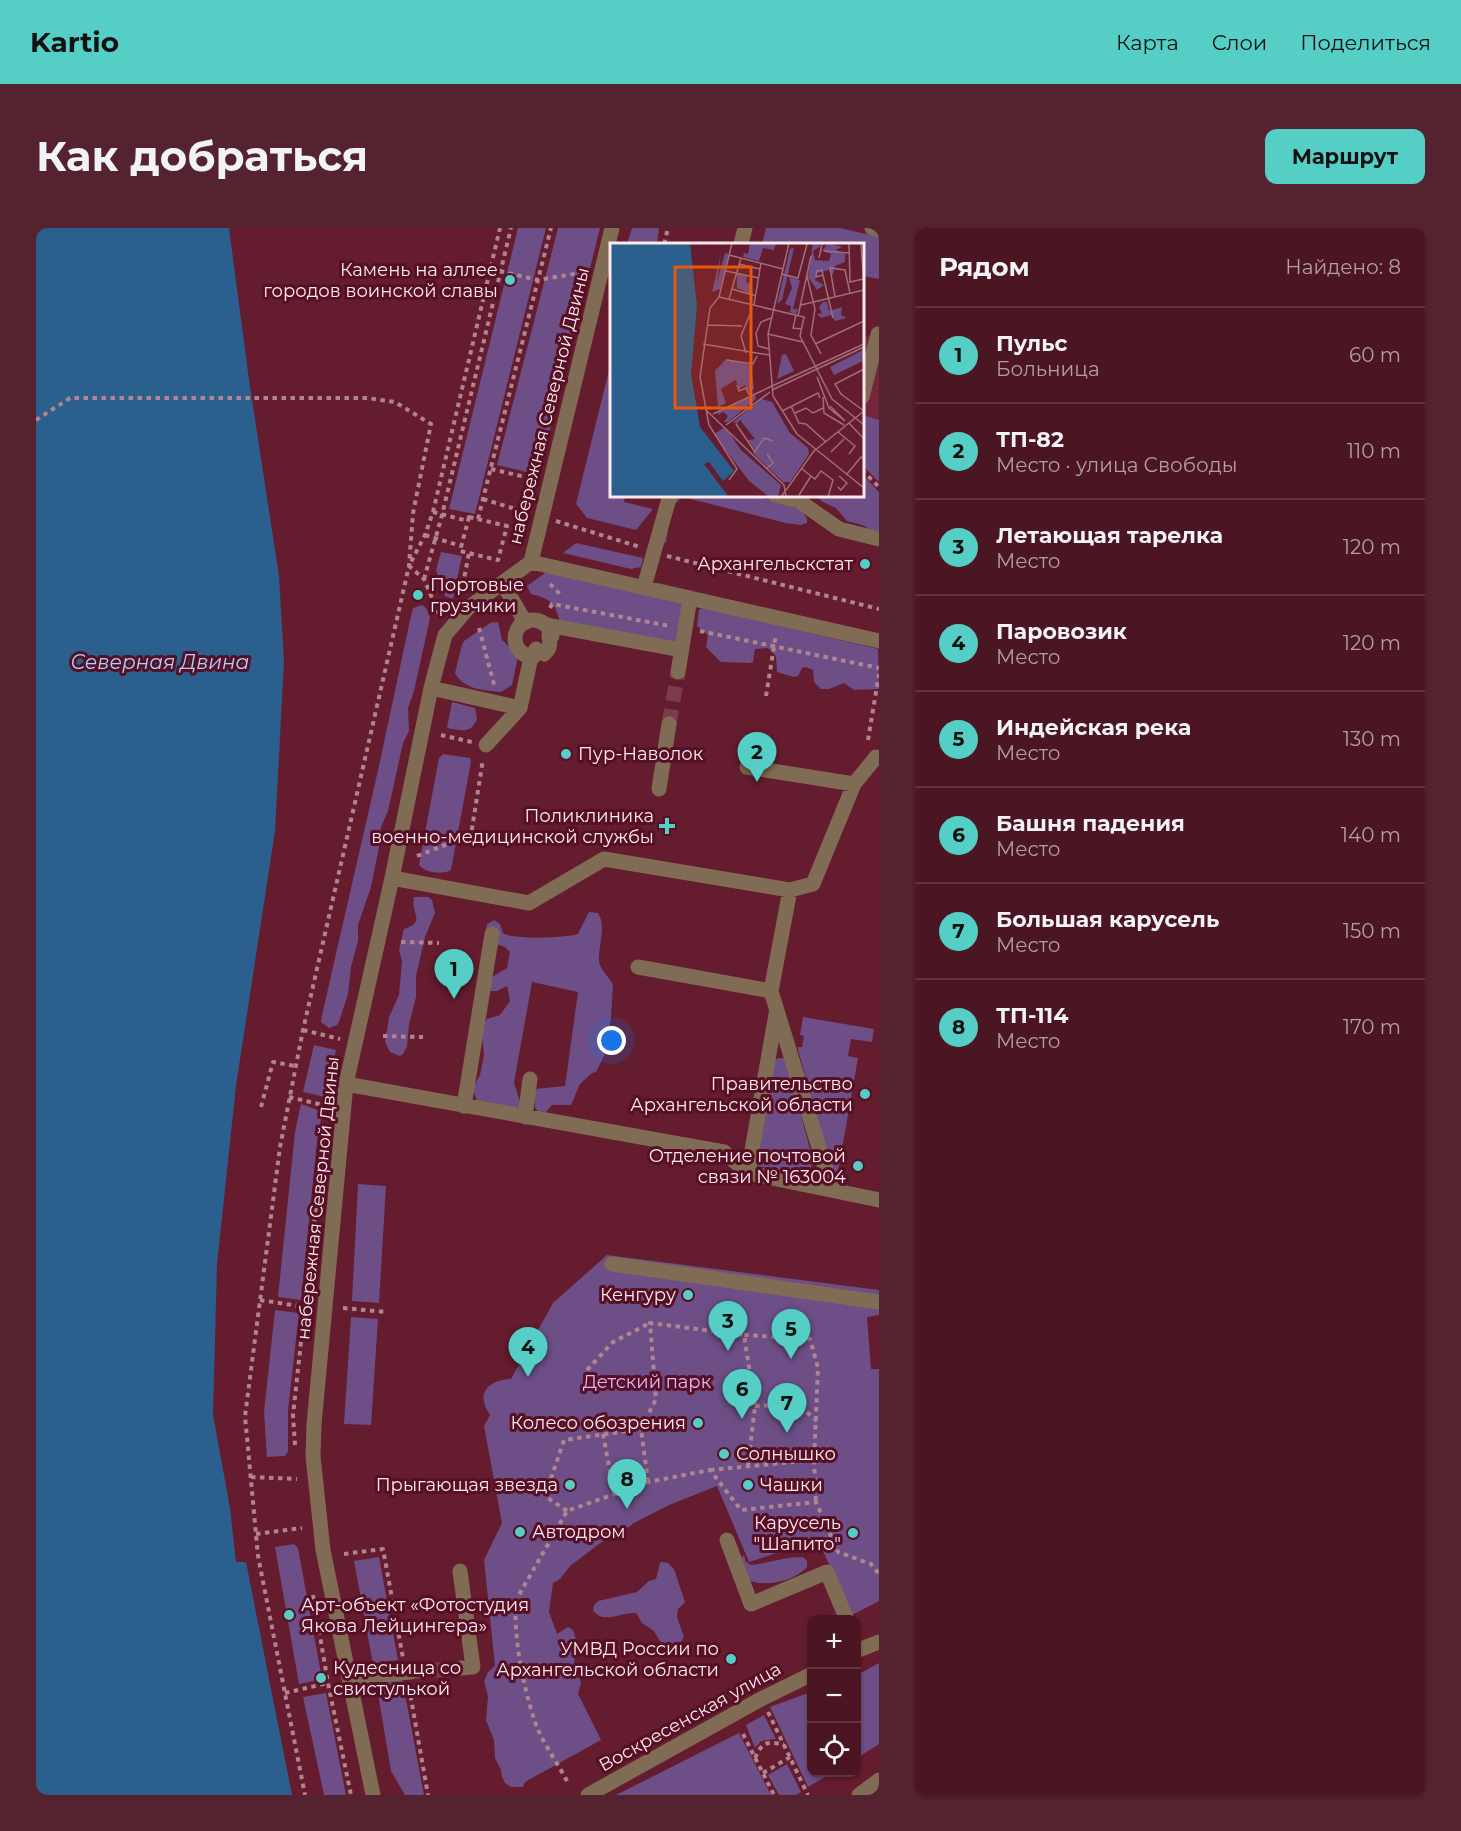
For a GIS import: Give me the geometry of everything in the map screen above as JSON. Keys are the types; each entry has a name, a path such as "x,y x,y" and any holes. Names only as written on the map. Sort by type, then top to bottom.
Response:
{"street":[{"name":"набережная Северной Двины","path":"610,243 612,228"},
{"path":"741,243 745,228"},
{"path":"872,228 879,230"},
{"name":"набережная Северной Двины","path":"373,1795 323,1550 313,1456 314,1424 346,1084 392,878 431,687 445,635 468,608 531,562 607,271 610,245"},
{"path":"864,389 878,334"},
{"path":"644,587 670,496"},
{"path":"779,496 799,501 839,529 879,539"},
{"path":"531,562 879,641"},
{"path":"503,584 525,622"},
{"path":"678,672 690,598"},
{"path":"531,657 522,653 515,644 515,633 525,622 534,619 545,624 681,650"},
{"path":"486,745 520,708 531,657 536,649 544,654 550,648 549,635 552,636 545,624"},
{"path":"431,687 520,708"},
{"path":"659,789 669,724"},
{"path":"392,878 530,903 604,859 790,890 813,884 854,784 876,757"},
{"path":"747,767 854,784"},
{"path":"790,890 771,991 832,1190"},
{"path":"464,1106 492,934"},
{"path":"638,968 771,991"},
{"path":"748,1173 777,1011"},
{"path":"525,1117 530,1079"},
{"path":"346,1084 724,1152 748,1173 879,1200"},
{"path":"612,1264 879,1302"},
{"path":"727,1540 752,1604 827,1572 845,1615"},
{"path":"460,1571 473,1668 461,1668"},
{"path":"861,1646 879,1642"},
{"path":"349,1678 410,1672"},
{"name":"Воскресенская улица","path":"588,1795 761,1699 807,1676"},
{"path":"858,1795 879,1780"}],"path":[{"path":"409,566 425,535 433,512 500,228"},
{"path":"424,579 442,514 511,228"},
{"path":"478,519 551,228"},
{"path":"664,243 668,228"},
{"path":"490,269 538,280 607,271"},
{"path":"36,420 70,398 367,398 394,402 431,424 413,513 409,566 289,1097 280,1147 245,1416 258,1556 305,1795"},
{"path":"491,469 551,483"},
{"path":"864,472 879,487"},
{"path":"483,500 653,551"},
{"path":"433,512 468,520"},
{"path":"469,517 507,526 498,560 460,551 468,520 469,517"},
{"path":"425,535 461,546"},
{"path":"668,557 879,609"},
{"path":"409,566 424,579 439,614"},
{"path":"548,581 560,594"},
{"path":"545,624 552,604 774,645 879,668"},
{"path":"766,696 778,618"},
{"path":"479,628 500,703"},
{"path":"868,740 879,674"},
{"path":"417,856 471,835 486,745 441,735"},
{"path":"401,942 439,943"},
{"path":"303,1030 341,1039"},
{"path":"383,1036 423,1037"},
{"path":"261,1107 273,1062 295,1066"},
{"path":"289,1097 327,1106"},
{"path":"260,1300 305,1307"},
{"path":"342,1308 386,1312"},
{"path":"648,1482 641,1429 656,1399 650,1323"},
{"path":"587,1370 613,1342 650,1323 744,1335 810,1339 818,1368 814,1460 816,1502 838,1552 871,1564 879,1574"},
{"path":"744,1335 755,1406 748,1465"},
{"path":"755,1406 801,1407 817,1421"},
{"path":"567,1510 545,1496 564,1440 641,1429"},
{"path":"603,1434 614,1493"},
{"path":"567,1781 534,1721 520,1658 515,1617 516,1600 567,1510 648,1482 710,1470 814,1460"},
{"path":"710,1470 741,1510 816,1502"},
{"path":"251,1477 297,1479"},
{"path":"256,1534 302,1528"},
{"path":"285,1693 328,1683"},
{"path":"761,1699 808,1795"},
{"path":"743,1734 774,1795"},
{"path":"755,1758 761,1746 768,1742 784,1744"},
{"path":"763,1773 790,1757"}],"shaded area":[{"path":"864,335 879,338 879,420 864,415"}],"green space":[{"path":"518,228 546,228 475,514 449,509"},
{"path":"558,228 600,228 539,475 497,465"},
{"path":"632,228 659,228 657,243 627,243"},
{"path":"766,228 840,228 879,237 879,279 864,276 864,243 762,243"},
{"path":"610,366 610,496 625,496 624,502 653,509 636,530 587,518 576,504"},
{"path":"864,415 879,420 879,482 864,467"},
{"path":"864,476 879,492 879,534 862,525 847,521 836,508 821,501 818,496 864,496"},
{"path":"670,496 764,498 784,503 801,511 807,523 800,525 786,523 683,497 672,510 666,543 663,542"},
{"path":"576,543 643,558 641,567 631,569 563,553"},
{"path":"441,552 462,556 453,599 445,596 436,570"},
{"path":"551,572 680,602 682,605 673,656 560,622 551,603 531,594 527,586 545,573"},
{"path":"422,605 426,608 430,618 408,708 409,731 403,743 388,811 381,827 371,887 358,925 358,941 351,967 348,994 339,1022 329,1028 321,1022 322,1015 410,620 413,608"},
{"path":"704,608 878,649 879,689 854,690 844,683 829,689 821,689 814,682 813,670 806,667 794,677 777,672 776,656 768,648 755,649 753,662 721,662 706,647 708,635 697,626 699,609"},
{"path":"498,622 502,640 517,653 512,685 501,692 469,686 455,673 462,645 464,641 490,623"},
{"path":"452,702 475,708 477,719 472,727 465,730 447,728"},
{"path":"443,754 470,758 471,762 451,870 439,873 425,870 419,865 439,758"},
{"path":"414,897 428,897 432,900 435,913 425,937 416,976 416,997 409,1025 407,1046 400,1056 390,1052 385,1042 389,1017 399,995 402,961 399,950 404,929 416,920"},
{"path":"589,912 598,913 601,918 599,961 613,985 611,1017 604,1056 596,1072 580,1084 571,1105 552,1105 546,1112 535,1108 535,1089 565,1086 578,992 532,982 514,1083 521,1104 515,1107 477,1100 474,1086 480,1075 484,1055 482,1036 485,1022 487,1019 500,1015 510,1001 507,986 497,991 489,991 492,977 507,968 510,952 505,947 484,940 487,924 494,920 500,924 503,933 517,937 563,937 578,934"},
{"path":"803,1017 874,1029 872,1042 851,1039 848,1056 858,1058 836,1183 798,1050 798,1047 802,1047 804,1036 800,1035"},
{"path":"314,1045 336,1050 325,1097 303,1092"},
{"path":"785,1058 788,1065 813,1161 809,1175 757,1166 771,1067 775,1059"},
{"path":"301,1104 323,1112 318,1132 301,1300 278,1297 295,1132"},
{"path":"358,1184 386,1186 379,1303 352,1301"},
{"name":"Детский парк","path":"607,1255 879,1290 879,1315 867,1317 871,1369 879,1369 879,1601 852,1615 818,1540 749,1562 717,1486 669,1505 625,1530 611,1535 570,1566 560,1579 553,1583 549,1612 557,1634 568,1627 573,1630 577,1643 574,1661 581,1683 578,1694 601,1740 525,1782 523,1787 511,1787 502,1777 495,1758 494,1740 486,1720 488,1696 484,1681 488,1672 495,1666 484,1560 502,1523 484,1426 490,1415 484,1395 490,1385 511,1379 553,1303"},
{"path":"275,1310 299,1313 288,1410 288,1451 285,1456 267,1457 264,1412"},
{"path":"351,1317 378,1319 371,1425 344,1424"},
{"path":"294,1544 298,1548 322,1679 299,1684 275,1547"},
{"path":"744,1555 746,1562 751,1565 803,1557 807,1561 807,1567 786,1580 769,1583 752,1582 745,1579 737,1562"},
{"path":"379,1557 398,1660 373,1664 354,1561"},
{"path":"662,1562 668,1563 674,1569 685,1602 678,1609 677,1617 684,1637 677,1648 668,1648 661,1643 654,1631 642,1623 636,1613 602,1617 593,1610 598,1601 637,1592 649,1581 656,1579"},
{"path":"879,1663 879,1744 861,1755 861,1723 861,1673"},
{"path":"402,1678 424,1795 405,1795 391,1771 376,1682"},
{"path":"326,1693 346,1795 324,1795 303,1697"},
{"path":"807,1693 807,1777 825,1777 808,1787 770,1707"},
{"path":"764,1715 776,1739 761,1741 755,1748 746,1725"},
{"path":"739,1733 771,1795 616,1795"},
{"path":"787,1764 801,1792 796,1795 779,1795 768,1775"}],"water":[{"name":"Северная Двина","path":"36,228 229,228 249,380 279,576 284,661 275,831 236,1086 217,1264 213,1415 230,1508 236,1562 246,1562 292,1795 36,1795"}],"tunnel":[{"path":"669,724 678,672"},
{"path":"410,1672 461,1668"}],"place":[{"name":"Камень на аллее городов воинской славы","path":"510,280"},
{"name":"Архангельскстат","path":"865,564"},
{"name":"Портовые грузчики","path":"418,595"},
{"name":"Пур-Наволок","path":"566,754"},
{"name":"ТП-82","path":"757,782"},
{"name":"Поликлиника военно-медицинской службы","path":"667,826"},
{"name":"Пульс","path":"454,999"},
{"name":"Правительство Архангельской области","path":"865,1094"},
{"name":"Отделение почтовой связи № 163004","path":"858,1166"},
{"name":"Кенгуру","path":"688,1295"},
{"name":"Летающая тарелка","path":"728,1351"},
{"name":"Индейская река","path":"791,1359"},
{"name":"Паровозик","path":"528,1377"},
{"name":"Башня падения","path":"742,1419"},
{"name":"Колесо обозрения","path":"698,1423"},
{"name":"Большая карусель","path":"787,1433"},
{"name":"Солнышко","path":"724,1454"},
{"name":"Прыгающая звезда","path":"570,1485"},
{"name":"Чашки","path":"748,1485"},
{"name":"ТП-114","path":"627,1509"},
{"name":"Автодром","path":"520,1532"},
{"name":"Карусель \"Шапито\"","path":"853,1533"},
{"name":"Арт-объект «Фотостудия Якова Лейцингера»","path":"289,1615"},
{"name":"УМВД России по Архангельской области","path":"731,1659"},
{"name":"Кудесница со свистулькой","path":"321,1678"}]}
